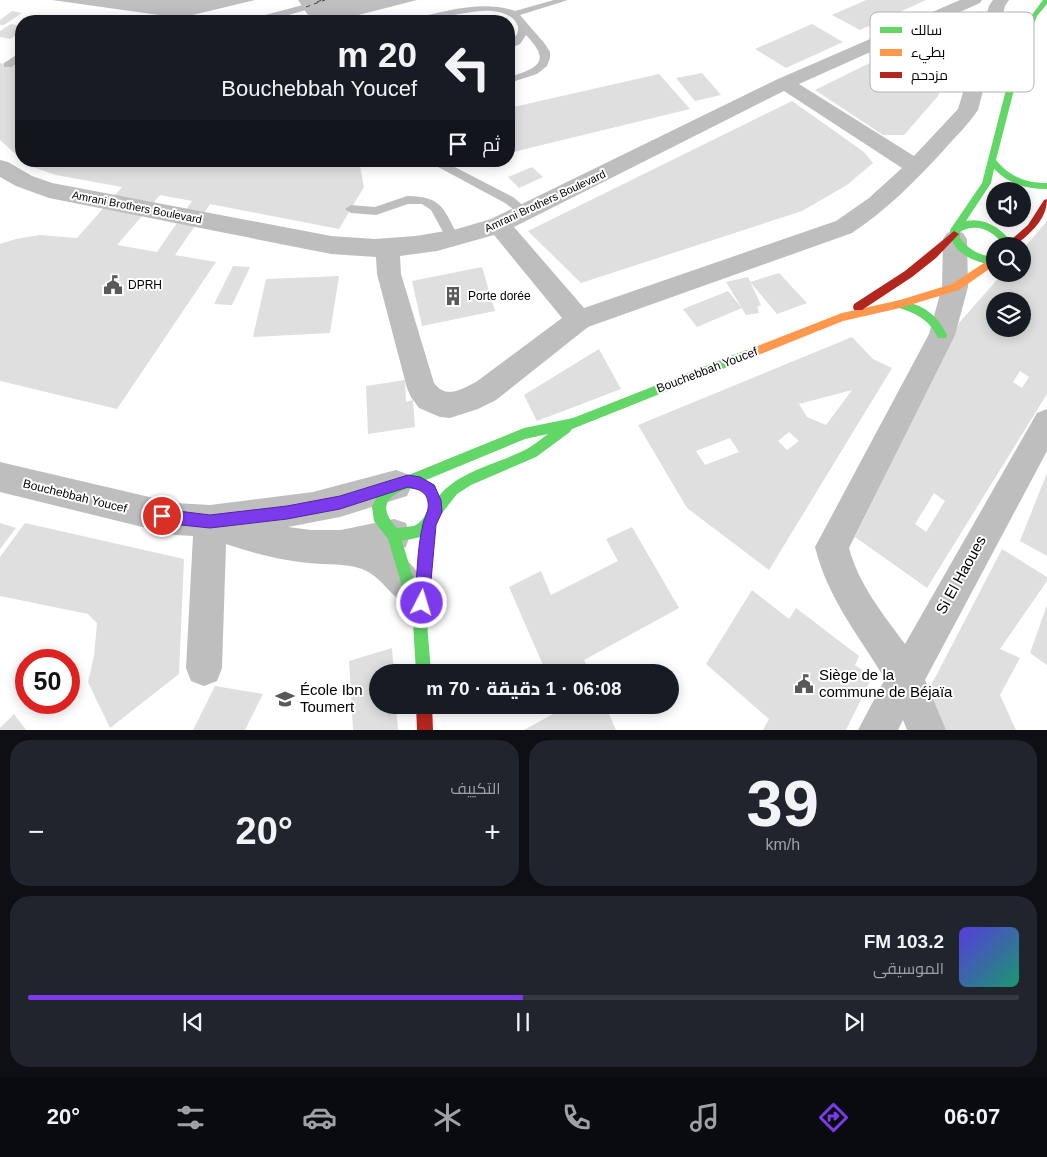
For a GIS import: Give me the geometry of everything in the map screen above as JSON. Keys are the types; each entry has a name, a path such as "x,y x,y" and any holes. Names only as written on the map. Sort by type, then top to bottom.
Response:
{"main road":[{"name":"Bouchebbah Youcef","path":"1034,15 1039,7 1047,0"},
{"name":"Bouchebbah Youcef","path":"986,182 1010,92"},
{"path":"991,160 1000,172 1018,183 1029,186 1047,186"},
{"name":"Bouchebbah Youcef","path":"842,317 910,275 935,255 956,233 986,183"},
{"path":"1031,205 1047,198"},
{"path":"1021,237 1040,217 1047,202"},
{"path":"986,224 968,224 956,233 965,252 974,257 986,259"},
{"path":"982,225 995,231 1001,237"},
{"name":"Bouchebbah Youcef","path":"402,483 524,434 573,422 842,317 900,304 955,287 986,266"},
{"path":"900,304 918,309 927,314 940,328 942,335"},
{"name":"Bouchebbah Youcef","path":"435,512 452,490 467,481 532,453 573,422"},
{"path":"422,664 420,623 429,524 435,512 435,500 429,490 420,483 402,483 386,493 380,504 379,517 384,527 394,535 406,536 419,533 429,524"},
{"path":"394,535 420,623"},
{"path":"424,714 425,730"}],"street":[{"name":"Amrani Brothers Boulevard","path":"947,12 974,0"},
{"path":"995,12 1001,0"},
{"name":"Amrani Brothers Boulevard","path":"0,167 24,181 49,190 331,245 387,249 419,245 499,225 786,83 870,46"},
{"path":"786,83 915,166"},
{"path":"387,249 389,274 417,378 429,399 440,404 450,405 468,400 486,391 579,320 844,227 879,203 962,118 968,110 973,92"},
{"path":"499,225 579,320"},
{"path":"927,730 904,678 844,585 835,563 832,548 942,335 955,287 956,233"},
{"name":"Si El Haoues","path":"876,730 1047,422"},
{"name":"Bouchebbah Youcef","path":"0,477 175,519 210,521 313,508 340,502 402,483"},
{"path":"204,668 210,521"},
{"name":"Bouchebbah Youcef","path":"210,521 240,533 268,540 339,547 374,556 396,570 410,589"},
{"name":"Bouchebbah Youcef","path":"339,547 362,544 394,535"}],"lane":[{"path":"517,17 564,0"},
{"path":"441,15 479,6 499,7 513,15"},
{"path":"276,15 303,8"},
{"path":"515,42 520,39 523,33 523,26 517,17"},
{"path":"515,78 535,71 542,65 545,58 545,52 541,45 517,17"},
{"path":"445,167 509,200 524,212"},
{"path":"351,209 376,211 407,200 424,200 436,206 453,238"}],"shaded area":[{"path":"52,0 255,0 192,15 159,15"},
{"path":"298,0 417,0 358,15 308,15"}],"building":[{"path":"866,0 926,0 900,12 870,12 870,25 860,30 832,15"},
{"path":"12,11 22,13 15,15 15,18 4,25 0,25 0,20"},
{"path":"11,24 15,25 15,36 10,39 0,37 0,31"},
{"path":"812,24 843,42 786,68 755,49"},
{"path":"0,63 15,66 15,154 0,140"},
{"path":"870,63 870,92 940,92 904,135 883,135 815,90"},
{"path":"702,73 721,95 695,101 676,78"},
{"path":"659,74 690,109 515,152 515,107"},
{"path":"792,101 864,152 873,163 847,185 802,211 581,283 528,231"},
{"path":"33,167 360,167 364,187 339,229 210,204 175,255 216,262 117,409 0,381 0,244 40,235 77,238 122,187 56,175","holes":["160,195 192,201 157,252 117,245"]},
{"path":"532,167 543,177 519,188 508,177"},
{"path":"1047,221 1047,394 927,588 855,537 959,323 986,292 986,337 1031,337 1031,292 986,292 995,282 1031,282 1031,240","holes":["1020,371 1029,377 1022,388 1013,382","934,493 945,501 926,532 915,524"]},
{"path":"233,266 250,267 232,305 214,304"},
{"name":"Porte dorée","path":"482,267 495,311 422,326 412,281"},
{"path":"779,273 807,303 777,314 750,282"},
{"path":"339,276 330,333 253,337 266,279"},
{"path":"748,277 761,305 757,307 759,313 746,315 726,282"},
{"path":"728,291 742,308 697,327 683,309"},
{"path":"852,337 873,359 892,368 769,570 687,508 638,425","holes":["852,390 826,425 807,417 799,404","789,432 799,441 787,450 778,441","730,438 739,452 705,465 696,451"]},
{"path":"599,349 621,389 537,421 524,395"},
{"path":"405,380 406,402 413,400 415,427 368,434 366,386"},
{"path":"1047,473 1047,556 1020,541"},
{"path":"0,523 16,528 0,549"},
{"path":"25,523 184,559 179,674 110,728 88,682 94,656 97,623 88,614 0,596 0,557"},
{"path":"632,527 679,608 584,660 586,664 543,664 509,587 541,571 551,595 618,561 606,539"},
{"path":"1002,549 1047,577 1047,581 1000,649 1020,658 1000,695 1016,730 937,730 924,699"},
{"path":"752,590 789,619 796,608 859,656 855,665 872,677 846,730 763,730 769,719 706,664"},
{"path":"1047,605 1047,665 1030,653"},
{"path":"392,648 393,664 369,664 369,714 397,714 398,730 353,730 349,661"},
{"path":"215,686 263,694 245,730 193,730"},
{"path":"14,714 26,730 0,730 0,728"},
{"path":"553,714 609,714 616,730 524,730"}],"ferry route":[{"path":"317,2 322,0"},
{"path":"306,7 325,0"}],"traffic: fast":[{"path":"1034,16 1047,0"},
{"path":"958,227 986,183 1009,92"},
{"path":"991,160 996,167 1015,180 1030,185 1047,186"},
{"path":"986,260 963,248 955,239 955,230 962,226 978,224 992,229 1002,237"},
{"path":"900,304 925,314 935,323 942,335"},
{"path":"408,481 524,434 573,423 746,355"},
{"path":"435,512 452,490 467,481 532,453 566,428"},
{"path":"394,535 417,532 428,524 435,511 435,502 430,489 420,483 407,483 394,487 384,496 379,507 381,521 394,535 420,623"},
{"path":"423,664 420,623 429,524"}],"traffic: slow":[{"path":"746,355 842,317 900,304 955,287 986,266"}],"traffic: jam":[{"path":"1019,237 1031,227 1047,202"},
{"path":"858,307 909,274 954,234"},
{"path":"424,714 425,730"}],"place":[{"name":"DPRH","path":"113,285"},
{"name":"Porte dorée","path":"453,296"},
{"name":"Siège de la commune de Béjaïa","path":"804,684"},
{"name":"École Ibn Toumert","path":"285,699"}],"route":[{"path":"162,516 175,519 210,521 287,513 340,502 408,481 420,483 429,490 435,500 435,512 429,524 422,603"}]}
